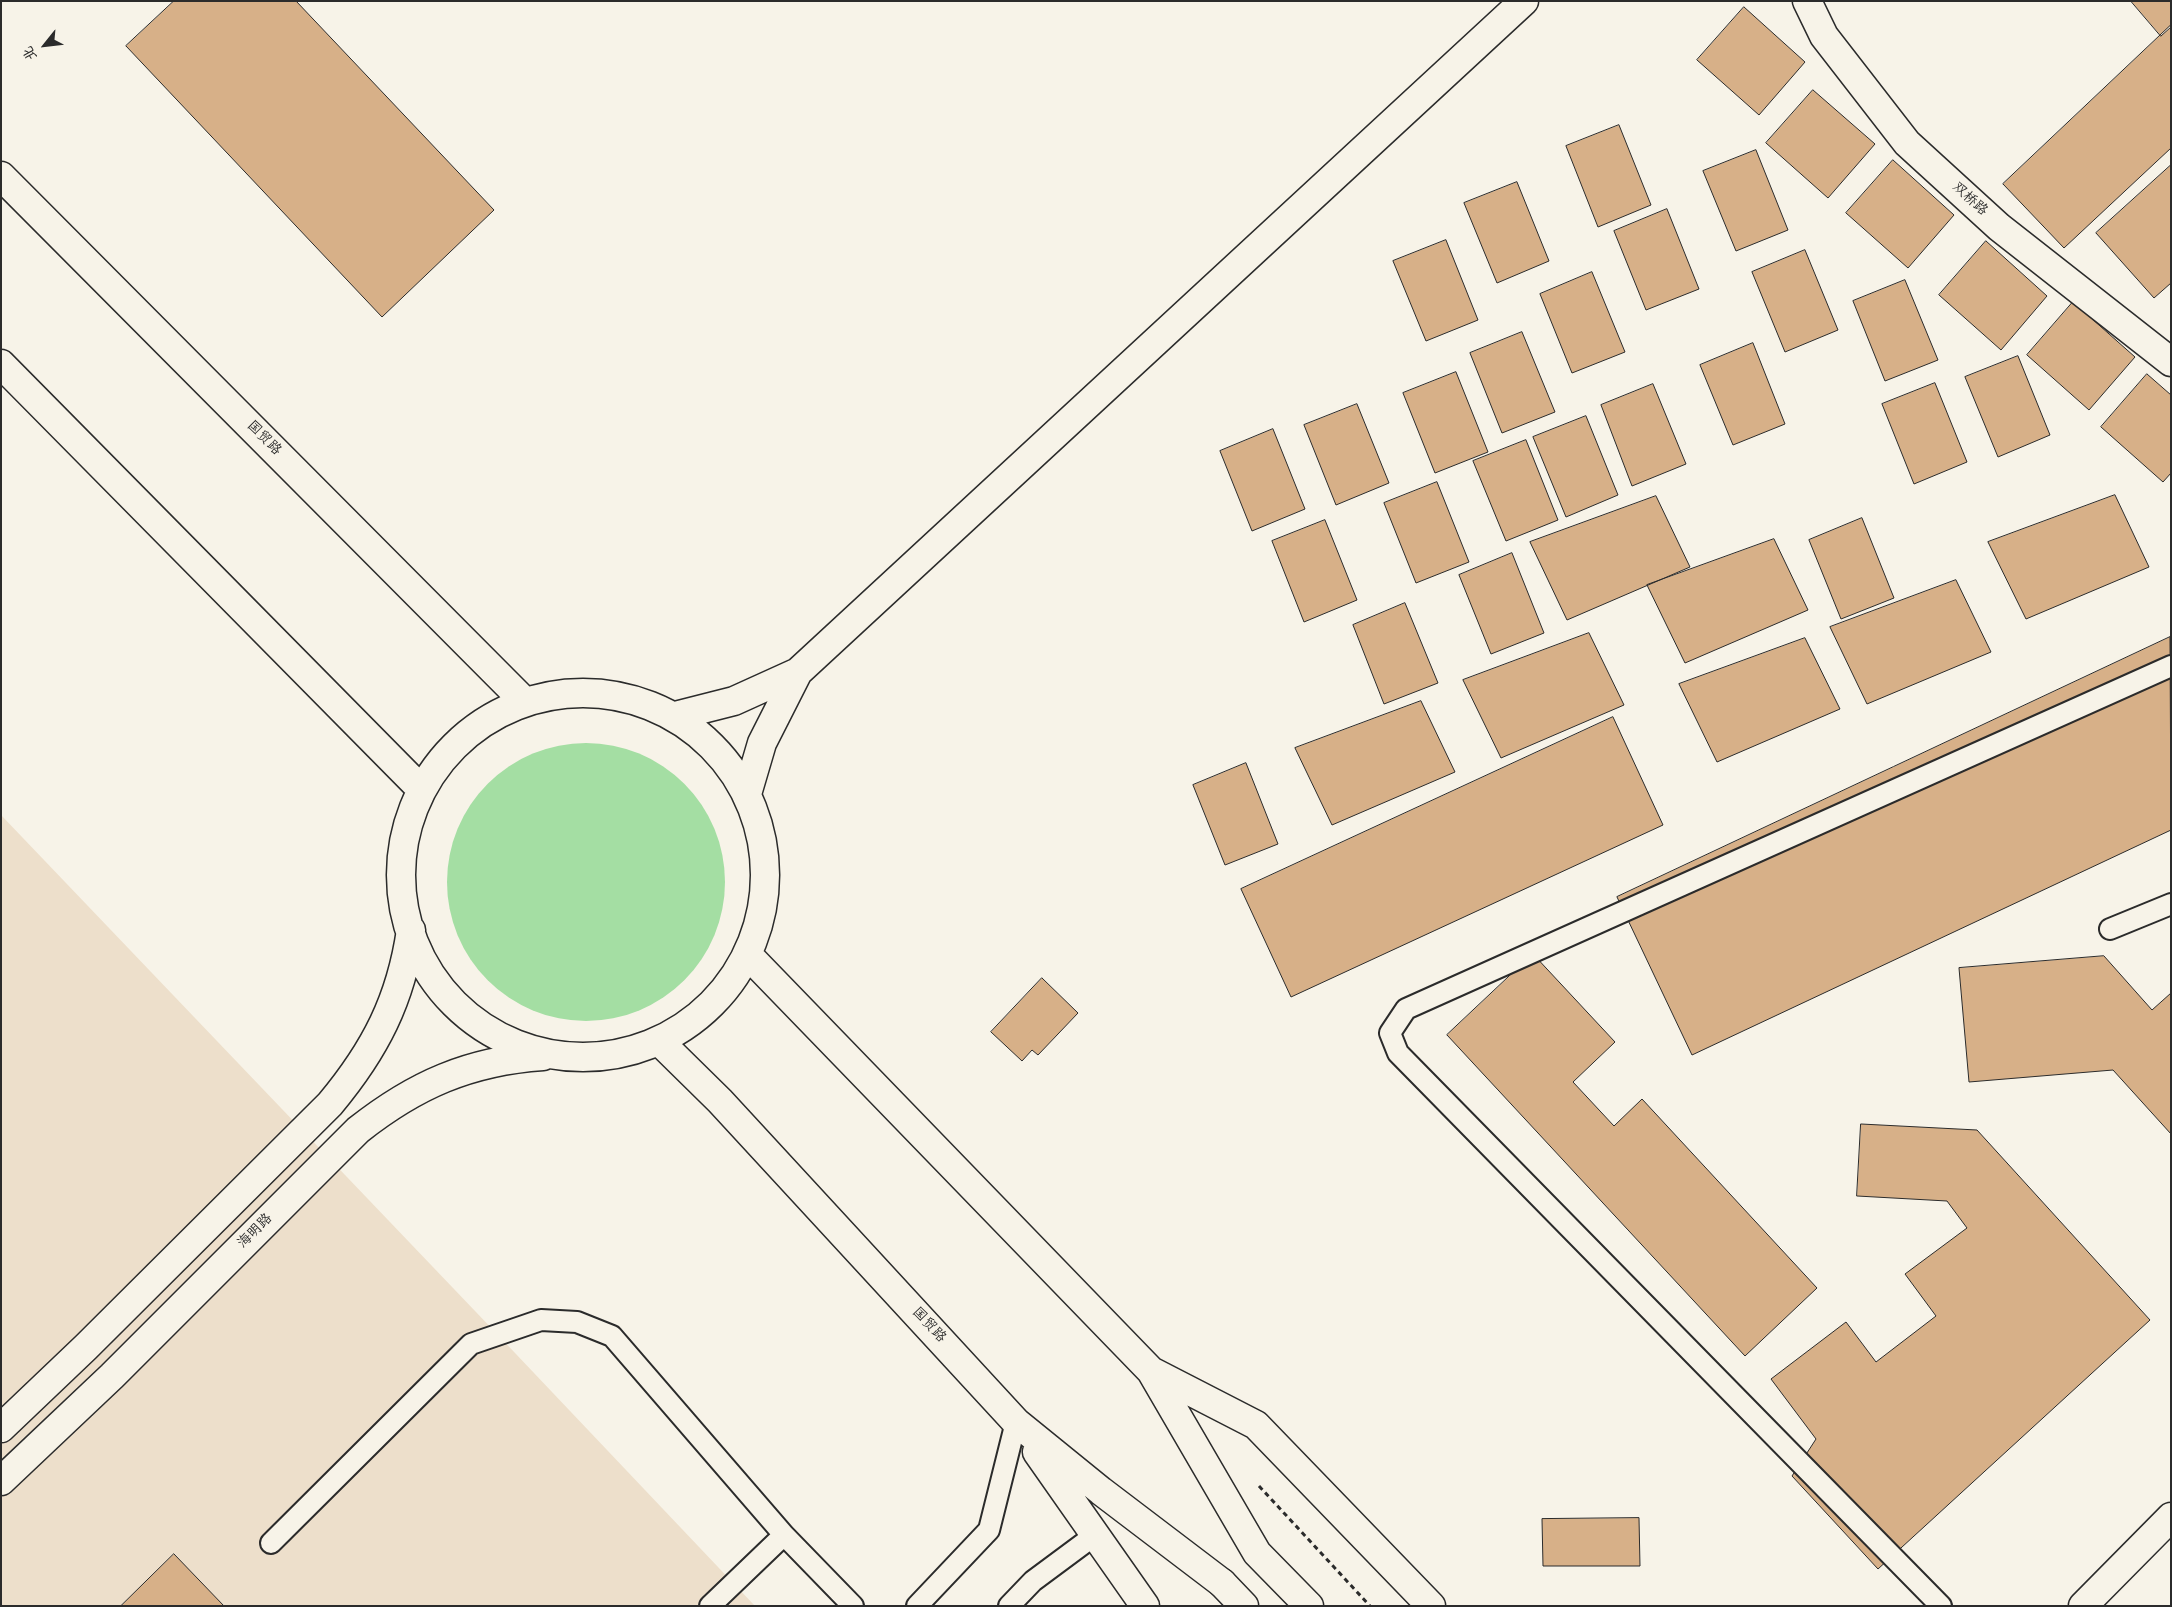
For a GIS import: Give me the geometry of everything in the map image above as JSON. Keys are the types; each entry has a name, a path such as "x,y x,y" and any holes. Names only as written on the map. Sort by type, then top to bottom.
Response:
{"main road":[{"path":"675,716 734,701 798,672 1524,1"},
{"name":"双桥路","path":"1806,1 1824,36 1906,143 1999,226 2171,362"},
{"name":"国贸路","path":"1,176 524,701"},
{"path":"1,364 421,789"},
{"path":"747,794 762,743 798,672"},
{"path":"551,1056 498,1036 454,1007 420,954 411,928 403,900 404,843 421,789 448,751 483,721 524,701 575,691 626,696 675,716 716,748 747,794 764,847 765,902 748,955 712,1006 660,1042"},
{"path":"1,1428 93,1340 330,1104 354,1076 373,1048 388,1018 407,958 411,928"},
{"path":"748,955 1151,1371 1257,1552 1309,1606"},
{"name":"国贸路","path":"660,1042 720,1101 1016,1422 1101,1491 1222,1582 1244,1606"},
{"name":"海明路","path":"1,1481 112,1376 358,1130 387,1107 419,1088 453,1073 509,1059 551,1056 606,1056 660,1042"},
{"path":"1151,1371 1256,1425 1431,1606"},
{"path":"1016,1422 1145,1606"},
{"path":"2083,1606 2171,1517"}],"lane":[{"path":"1941,1606 1398,1053 1390,1032 1406,1009 2171,666"},
{"path":"2110,928 2171,904"},
{"path":"271,1543 471,1344 541,1320 577,1322 612,1336 784,1535 852,1606"},
{"path":"917,1606 989,1530 1016,1422"},
{"path":"710,1606 784,1535"},
{"path":"1009,1606 1033,1581 1095,1535"}],"path":[{"path":"1289,1518 1370,1606"}],"shaded area":[{"path":"1,815 497,1334 755,1606 1,1606"}],"green space":[{"path":"586,743 613,746 639,754 663,767 684,784 701,805 714,829 722,855 725,882 722,909 714,935 701,959 684,980 663,997 639,1010 613,1018 586,1021 559,1018 533,1010 509,997 488,980 471,959 458,935 450,909 447,882 450,855 458,829 471,805 488,784 509,767 533,754 559,746"}],"building":[{"path":"174,1 296,1 494,210 382,317 126,46"},
{"path":"2131,1 2171,1 2171,27 2161,36"},
{"path":"1744,7 1805,62 1759,115 1697,60"},
{"path":"2171,25 2171,148 2064,248 2003,184"},
{"path":"1813,90 1875,144 1828,198 1766,143"},
{"path":"1619,125 1651,205 1598,227 1566,146"},
{"path":"1756,150 1788,230 1736,251 1703,171"},
{"path":"1893,160 1954,215 1908,268 1846,213"},
{"path":"2171,165 2171,283 2154,298 2096,233"},
{"path":"1517,182 1549,261 1497,283 1464,203"},
{"path":"1667,209 1699,289 1646,310 1614,231"},
{"path":"1446,240 1478,320 1426,341 1393,261"},
{"path":"1986,241 2047,296 2001,350 1939,295"},
{"path":"1805,250 1838,330 1785,352 1752,272"},
{"path":"1592,272 1625,352 1572,373 1540,294"},
{"path":"1905,280 1938,360 1885,381 1853,301"},
{"path":"2073,302 2135,357 2089,410 2027,355"},
{"path":"1522,332 1555,412 1502,433 1470,353"},
{"path":"1753,343 1785,424 1733,445 1700,365"},
{"path":"2018,356 2050,435 1998,457 1965,377"},
{"path":"1456,372 1488,452 1435,473 1403,393"},
{"path":"2147,374 2171,395 2171,473 2163,482 2101,427"},
{"path":"1935,383 1967,462 1914,484 1882,404"},
{"path":"1653,384 1686,464 1632,486 1601,405"},
{"path":"1357,404 1389,483 1336,505 1304,425"},
{"path":"1586,416 1618,495 1566,517 1533,437"},
{"path":"1273,429 1305,509 1252,531 1220,451"},
{"path":"1526,440 1558,520 1506,541 1473,461"},
{"path":"1437,482 1469,562 1416,583 1384,503"},
{"path":"2115,495 2149,567 2026,619 1988,542"},
{"path":"1656,496 1690,567 1567,620 1530,542"},
{"path":"1862,518 1894,598 1841,619 1809,540"},
{"path":"1325,520 1357,600 1304,622 1272,541"},
{"path":"1774,539 1808,610 1685,663 1647,585"},
{"path":"1512,553 1544,633 1491,654 1459,575"},
{"path":"1956,580 1991,652 1867,704 1830,627"},
{"path":"1405,603 1438,683 1384,704 1353,625"},
{"path":"1589,633 1624,705 1501,758 1463,680"},
{"path":"2170,637 2171,830 1692,1055 1617,897"},
{"path":"1805,638 1840,709 1717,762 1679,684"},
{"path":"1421,701 1455,772 1332,825 1295,748"},
{"path":"1613,717 1663,825 1291,997 1241,889"},
{"path":"1246,763 1278,844 1225,865 1193,785"},
{"path":"1533,954 1615,1042 1573,1082 1614,1126 1642,1099 1817,1288 1745,1356 1447,1035"},
{"path":"2104,956 2152,1010 2171,993 2171,1134 2113,1070 1969,1082 1959,968"},
{"path":"1042,978 1078,1013 1038,1055 1032,1050 1022,1061 991,1032"},
{"path":"1861,1124 1977,1130 2150,1320 1878,1569 1792,1476 1816,1439 1771,1379 1846,1322 1876,1362 1936,1316 1905,1274 1967,1228 1947,1201 1857,1196"},
{"path":"1639,1518 1640,1566 1543,1566 1542,1519"},
{"path":"174,1554 224,1606 121,1606"}]}
